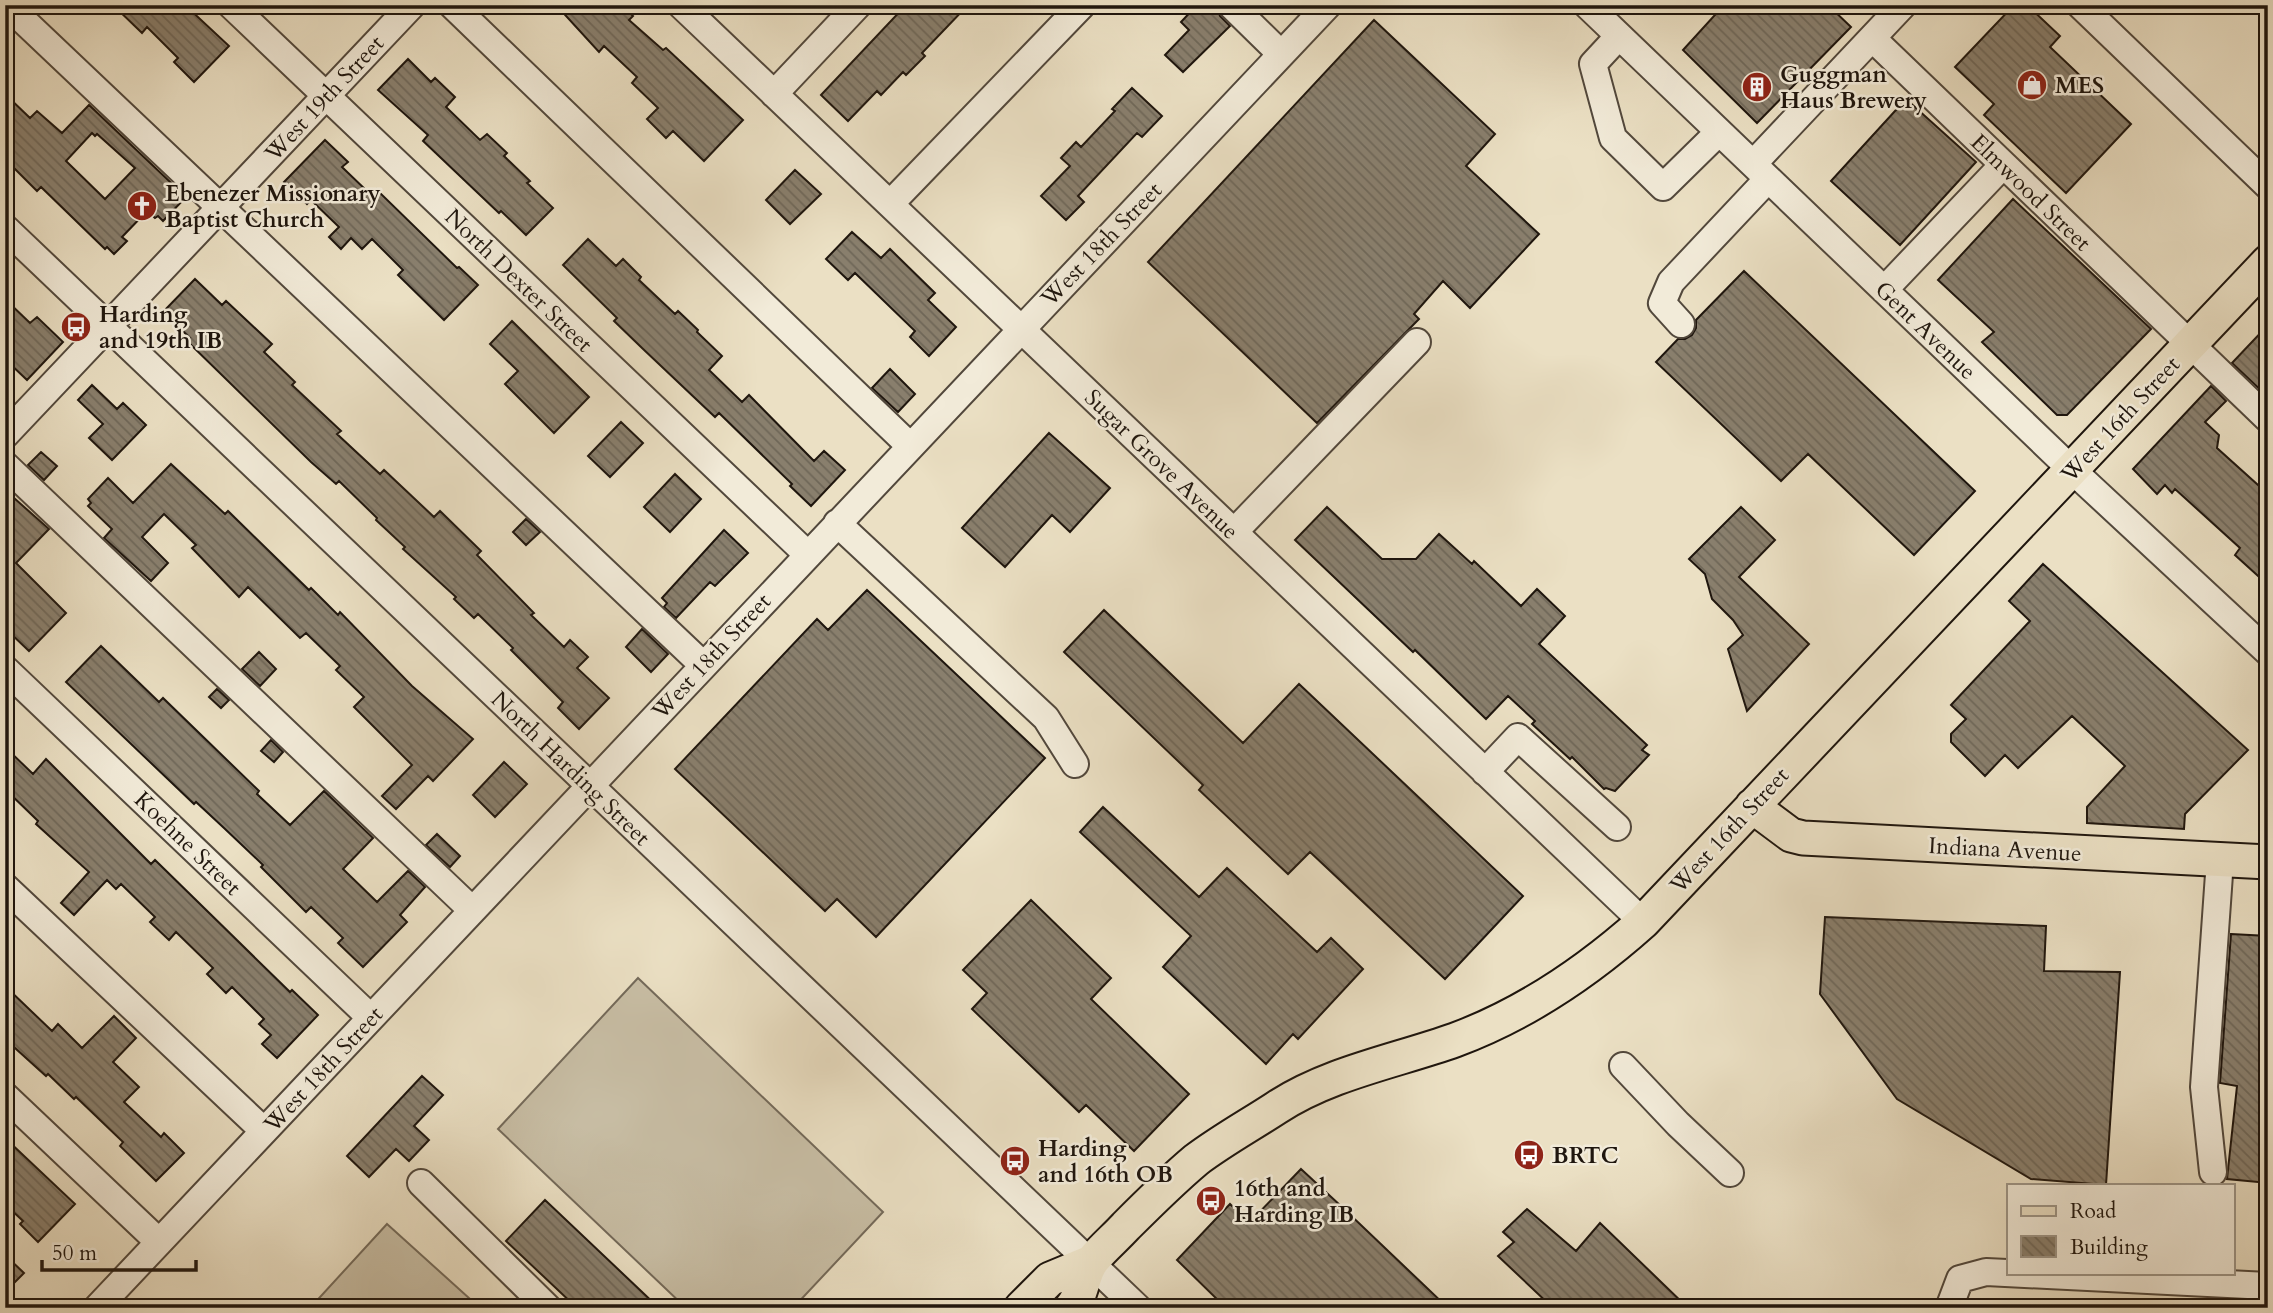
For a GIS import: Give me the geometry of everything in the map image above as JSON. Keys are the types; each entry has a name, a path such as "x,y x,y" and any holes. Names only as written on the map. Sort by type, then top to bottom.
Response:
{"main road":[{"name":"West 16th Street","path":"1021,1308 1050,1279 1091,1262 1168,1184 1213,1149 1277,1107 1360,1070 1446,1043 1500,1021 1582,973 1643,922 2268,262"},
{"name":"Indiana Avenue","path":"1752,806 1791,835 1803,838 2268,862"},
{"name":"West 16th Street","path":"1071,1308 1076,1303 1091,1262"}],"street":[{"path":"7,5 703,665"},
{"name":"North Dexter Street","path":"231,5 807,554"},
{"name":"West 19th Street","path":"5,435 412,5"},
{"path":"452,5 910,446"},
{"name":"Sugar Grove Avenue","path":"681,5 1643,922"},
{"path":"774,94 858,5"},
{"path":"890,204 1082,5"},
{"path":"1231,5 1281,54"},
{"name":"West 18th Street","path":"97,1308 1328,5"},
{"name":"Gent Avenue","path":"1587,5 2072,470 2268,652"},
{"path":"1681,324 1662,303 1671,282 1872,38 1903,5"},
{"path":"2080,5 2268,186"},
{"path":"1619,36 1593,64 1613,138 1647,171 1664,187 1719,132"},
{"name":"Elmwood Street","path":"1872,38 2268,418"},
{"path":"1884,290 2003,165"},
{"name":"North Harding Street","path":"5,228 1138,1308"},
{"path":"1234,532 1417,342"},
{"path":"5,465 472,910"},
{"path":"837,523 1046,718 1075,764"},
{"name":"Koehne Street","path":"5,669 371,1018"},
{"path":"1485,772 1518,737 1617,827"},
{"path":"2213,1172 2204,1087 2220,860"},
{"path":"5,887 264,1131"},
{"path":"1623,1066 1730,1173"},
{"path":"5,1096 159,1242"},
{"path":"421,1182 548,1308"},
{"path":"1949,1308 1960,1279 1986,1272 2007,1273"},
{"path":"2026,1274 2268,1286"}],"shaded area":[{"path":"638,978 883,1212 793,1308 686,1308 498,1129"},
{"path":"387,1224 480,1308 310,1308"}],"building":[{"path":"113,5 185,5 229,46 194,82 174,62 178,58 147,27 142,33"},
{"path":"556,5 622,5 633,16 629,20 663,50 666,48 743,120 704,161 673,131 666,138 647,119 658,108 632,83 637,77 604,46 599,52"},
{"path":"906,5 968,5 922,53 925,56 906,75 903,72 881,95 877,91 848,121 821,95"},
{"path":"1197,5 1216,5 1220,16 1230,26 1183,72 1165,55 1189,30 1181,22"},
{"name":"Guggman Haus Brewery","path":"1724,5 1828,5 1851,27 1757,123 1683,50"},
{"name":"MES","path":"2014,5 2027,5 2060,36 2050,47 2131,124 2066,193 1984,115 1994,104 1955,67"},
{"path":"1374,20 1495,134 1466,166 1539,234 1470,308 1443,281 1414,314 1419,319 1317,423 1148,262"},
{"path":"408,59 431,82 435,78 455,97 446,107 480,140 487,134 507,153 504,156 530,181 527,183 553,208 526,235 423,141 428,135 378,90"},
{"path":"1132,88 1162,116 1142,137 1137,133 1078,196 1084,202 1066,220 1041,196 1070,166 1061,158 1076,142 1081,147 1115,111 1112,109"},
{"path":"5,94 30,118 37,111 62,133 89,105 186,197 163,221 147,211 122,237 127,241 114,254 107,247 105,249 41,187 37,191 5,159","holes":["92,133 95,136 97,134 135,168 105,199 66,161"]},
{"path":"1906,99 1976,162 1900,245 1831,181"},
{"path":"325,140 348,162 342,167 370,194 376,189 478,285 444,320 398,275 403,270 372,239 362,249 351,238 341,249 329,237 339,227 311,200 307,204 284,182"},
{"path":"795,170 821,194 790,224 766,200"},
{"path":"2013,199 2151,329 2067,415 2057,415 1982,342 1994,332 1938,280"},
{"path":"852,232 881,258 890,249 935,293 928,300 956,327 929,356 910,337 915,331 855,273 848,280 826,259"},
{"path":"588,239 616,266 623,259 641,277 639,280 675,314 678,311 698,330 722,356 709,370 742,402 749,395 814,461 824,451 845,470 811,506 719,413 715,417 614,321 617,318 563,265"},
{"path":"1744,271 1975,491 1914,555 1808,454 1781,481 1656,362 1678,339 1692,335 1696,320"},
{"path":"195,279 222,305 226,301 272,344 264,352 295,382 292,385 341,431 337,434 380,474 384,470 434,517 440,511 481,551 477,555 534,613 531,615 564,647 570,640 588,657 577,668 609,698 579,729 558,708 563,702 511,650 513,648 478,614 474,618 454,599 456,597 403,549 405,547 339,481 336,484 311,462 187,341 190,338 163,312"},
{"path":"5,299 30,323 37,317 63,342 27,380 5,359"},
{"path":"512,321 589,397 554,433 505,384 518,371 490,344"},
{"path":"2268,325 2268,397 2232,363"},
{"path":"890,369 915,394 898,412 872,388"},
{"path":"92,385 117,409 123,403 146,425 112,460 89,438 103,424 78,400"},
{"path":"2211,386 2226,401 2205,422 2219,435 2217,448 2268,494 2268,585 2235,555 2240,548 2175,489 2172,493 2165,485 2157,494 2133,469"},
{"path":"621,422 643,443 610,477 588,456"},
{"path":"1049,433 1110,488 1070,532 1052,515 1005,567 962,528"},
{"path":"41,452 57,466 44,480 28,465"},
{"path":"171,464 225,514 228,511 309,590 311,588 338,615 340,612 412,686 473,739 433,781 428,776 396,809 382,796 412,765 354,707 364,697 336,670 340,666 306,633 300,638 248,587 239,597 192,548 196,545 164,514 142,537 168,563 151,581 104,538 112,529 88,506 91,503 88,499 108,478 133,503"},
{"path":"675,474 701,499 670,532 644,507"},
{"path":"5,490 49,529 16,563 66,613 29,651 5,628"},
{"path":"1327,507 1382,559 1416,559 1439,534 1472,564 1474,561 1521,606 1537,589 1565,616 1539,644 1647,745 1642,750 1649,755 1615,791 1604,789 1572,757 1570,759 1532,724 1535,721 1508,696 1486,719 1295,540"},
{"path":"1741,507 1775,540 1739,577 1809,644 1747,711 1728,649 1743,635 1733,620 1712,599 1705,574 1689,559"},
{"path":"526,519 540,532 526,545 513,532"},
{"path":"724,530 748,553 715,586 710,582 676,618 664,607 667,603 662,598"},
{"path":"2043,564 2248,750 2185,814 2184,829 2087,823 2087,807 2125,766 2072,716 2018,768 2005,755 1985,776 1951,742 1951,734 1966,719 1951,705 2030,621 2009,601"},
{"path":"867,590 1045,758 876,937 837,899 825,911 675,769 817,619 828,630"},
{"path":"1104,610 1243,743 1299,684 1523,896 1445,979 1310,852 1288,874 1199,790 1203,785 1064,652"},
{"path":"642,629 668,654 651,672 626,647"},
{"path":"101,646 159,702 163,698 259,791 257,794 290,825 324,791 373,838 343,869 377,902 408,871 425,887 400,915 407,922 363,967 338,943 343,938 311,907 306,912 261,867 263,865 196,802 194,804 66,682"},
{"path":"259,652 276,669 260,686 242,669"},
{"path":"217,689 229,700 221,708 209,697"},
{"path":"271,740 283,752 274,762 261,751"},
{"path":"5,747 33,774 46,759 151,864 155,860 290,992 292,990 318,1015 277,1058 262,1044 271,1035 259,1024 264,1019 232,987 226,993 207,974 213,968 176,932 169,940 150,922 155,917 121,884 116,889 107,880 74,915 61,903 89,872 36,824 38,821 5,789"},
{"path":"504,762 527,784 495,817 473,795"},
{"path":"1103,807 1199,897 1227,868 1317,952 1331,938 1363,969 1298,1039 1293,1034 1266,1064 1163,967 1191,936 1080,832"},
{"path":"437,834 460,856 450,867 426,845"},
{"path":"1031,900 1111,978 1091,999 1189,1094 1134,1151 1086,1105 1079,1112 972,1009 987,993 963,970"},
{"path":"1825,917 2046,926 2044,971 2120,972 2106,1184 2031,1179 1897,1099 1820,994"},
{"path":"2231,934 2268,936 2268,1183 2227,1179 2237,1086 2220,1083"},
{"path":"5,986 52,1031 58,1024 82,1048 114,1016 136,1038 113,1062 139,1087 124,1102 161,1137 164,1133 184,1153 156,1181 120,1146 123,1142 76,1097 74,1099 5,1039"},
{"path":"422,1076 443,1095 414,1126 429,1140 409,1161 396,1149 369,1177 347,1156"},
{"path":"5,1138 75,1204 38,1242 20,1224 23,1221 5,1204"},
{"path":"1301,1169 1448,1308 1226,1308 1177,1260 1230,1204 1249,1223"},
{"path":"545,1200 659,1308 577,1308 506,1241"},
{"path":"1527,1209 1576,1251 1600,1223 1688,1308 1553,1308 1498,1256 1514,1242 1503,1232"},
{"path":"5,1255 24,1273 5,1292"}],"place":[{"name":"MES","path":"2032,85"},
{"name":"Guggman Haus Brewery","path":"1757,87"},
{"name":"Ebenezer Missionary Baptist Church","path":"142,206"},
{"name":"Harding and 19th IB","path":"76,327"},
{"name":"BRTC","path":"1529,1155"},
{"name":"Harding and 16th OB","path":"1015,1161"},
{"name":"16th and Harding IB","path":"1211,1201"}]}
